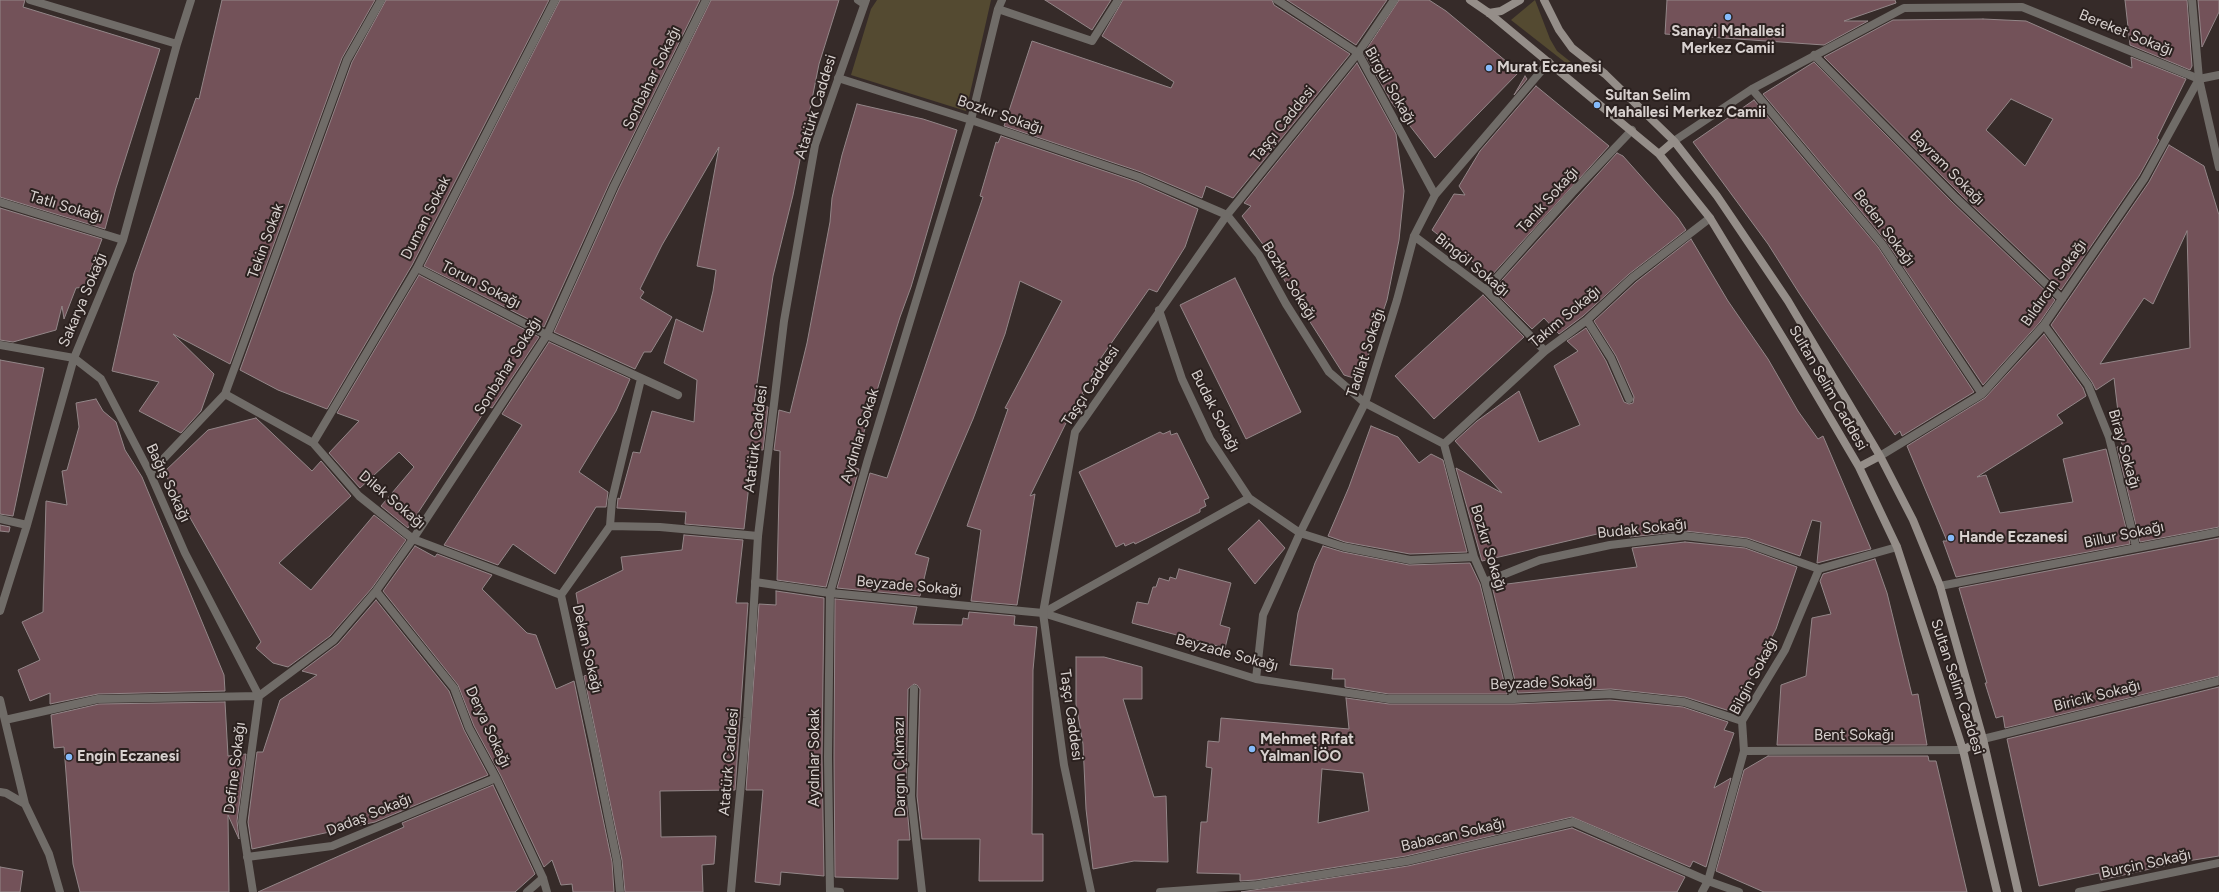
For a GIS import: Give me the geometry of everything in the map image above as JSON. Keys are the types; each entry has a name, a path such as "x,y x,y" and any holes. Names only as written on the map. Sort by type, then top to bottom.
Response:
{"main road":[{"name":"Sultan Selim Caddesi","path":"1470,0 1489,13 1632,130 1659,154 1710,218 1859,467 1897,547 1963,750 1997,892"},
{"path":"1489,13 1501,11 1520,0"},
{"name":"Sultan Selim Caddesi","path":"1544,0 1558,30 1572,48 1605,74 1674,141 1717,196 1788,301 1880,456 1913,520 1940,586 1983,739 2018,892"},
{"path":"1659,154 1674,141"},
{"path":"1859,467 1880,456"},
{"path":"1963,750 1983,739"}],"street":[{"path":"30,0 176,44"},
{"name":"Sakarya Sokağı","path":"0,611 27,525 74,358 123,240 176,44 192,0"},
{"name":"Tekin Sokak","path":"150,473 225,394 347,60 381,0"},
{"name":"Duman Sokak","path":"313,443 417,268 555,0"},
{"name":"Sonbahar Sokağı","path":"259,696 334,640 376,591 413,539 547,335 614,186 706,0"},
{"name":"Aydınlar Sokak","path":"830,892 828,757 830,593 868,459 971,120 998,9 1002,0"},
{"path":"998,9 1092,41 1118,0"},
{"name":"Birgül Sokağı","path":"1277,0 1358,53 1435,195"},
{"name":"Taşçı Caddesi","path":"1091,892 1064,765 1043,613 1075,432 1227,215 1358,53 1394,0"},
{"path":"2192,0 2200,79 2219,167"},
{"name":"Atatürk Caddesi","path":"731,892 747,718 758,536 784,321 815,146 862,1"},
{"name":"Bereket Sokağı","path":"1674,141 1752,89 1904,8 2021,4 2200,79"},
{"name":"Bayram Sokağı","path":"1814,55 1956,198 2062,299"},
{"name":"Tadilat Sokağı","path":"1256,679 1263,615 1300,533 1365,403 1397,300 1414,236 1435,195 1549,62"},
{"path":"2200,79 2219,75"},
{"name":"Bozkır Sokağı","path":"838,78 971,120 1138,177 1227,215 1259,255 1286,304 1329,372 1365,403 1444,444 1474,557 1485,582 1514,699"},
{"name":"Bıldırcın Sokağı","path":"1880,456 1982,394 2044,324 2144,178 2200,79"},
{"name":"Beden Sokağı","path":"1752,89 1882,244 1982,394"},
{"name":"Tanık Sokağı","path":"1486,290 1572,193 1632,130"},
{"name":"Tatlı Sokağı","path":"0,202 123,240"},
{"name":"Takım Sokağı","path":"1444,444 1545,351 1587,320 1632,278 1710,218"},
{"name":"Bingöl Sokağı","path":"1414,236 1486,290 1545,351"},
{"name":"Torun Sokağı","path":"417,268 547,335 641,380 678,395"},
{"name":"Budak Sokağı","path":"1159,310 1182,379 1210,439 1250,498 1300,533 1344,547 1410,560 1474,557"},
{"path":"1587,320 1611,358 1629,399"},
{"name":"Biray Sokağı","path":"2044,324 2088,385 2110,437 2136,547"},
{"name":"Bağış Sokağı","path":"0,345 74,358 101,379 150,473 185,553 259,696"},
{"path":"641,380 612,500 610,526 660,526 758,536"},
{"name":"Dilek Sokağı","path":"225,394 313,443 360,496 413,539 560,596"},
{"path":"1043,613 1250,498"},
{"path":"0,519 27,525"},
{"name":"Dekan Sokağı","path":"610,526 560,596 593,741 617,861 620,892"},
{"name":"Billur Sokağı","path":"1940,586 2219,532"},
{"name":"Budak Sokağı","path":"1485,582 1540,560 1610,545 1685,536 1746,543 1819,570"},
{"path":"1819,570 1897,547"},
{"name":"Bilgin Sokağı","path":"1702,892 1708,881 1744,751 1742,721 1785,650 1819,570"},
{"name":"Beyzade Sokağı","path":"755,582 830,593 1043,613 1256,679 1388,699 1514,699 1610,694 1684,702 1742,721"},
{"name":"Derya Sokağı","path":"376,591 454,688 469,728 496,778 543,878 547,892"},
{"name":"Biricik Sokağı","path":"1983,739 2219,681"},
{"name":"Dargın Çıkmazı","path":"914,690 911,796 922,892"},
{"path":"5,720 98,700 259,696"},
{"name":"Define Sokağı","path":"253,892 242,822 259,696"},
{"path":"0,700 25,804 49,854 60,892"},
{"name":"Bent Sokağı","path":"1744,751 1963,750"},
{"name":"Dadaş Sokağı","path":"247,857 332,846 496,778"},
{"path":"0,792 6,793 25,804"},
{"name":"Babacan Sokağı","path":"1160,892 1257,885 1407,861 1573,822 1708,881 1739,892"},
{"path":"2218,863 2219,872"},
{"name":"Burçin Sokağı","path":"2080,892 2218,863"},
{"path":"527,892 543,878"},
{"path":"830,892 840,892"}],"shaded area":[{"path":"877,0 991,0 966,111 851,75 871,9"},
{"path":"1535,0 1550,39 1557,51 1582,71 1580,74 1511,20"}],"building":[{"path":"0,0 25,0 23,7 160,49 116,188 105,229 0,197"},
{"path":"222,0 375,0 342,58 230,364 173,334 214,374 201,411 181,433 139,411 159,382 112,371 134,273 196,98 199,99"},
{"path":"386,0 549,0 412,265 327,409 278,390 240,370 352,62"},
{"path":"560,0 700,0 609,184 544,327 424,266"},
{"path":"711,0 839,0 819,64 793,195 773,276 754,404 768,407 763,450 753,449 744,529 685,524 686,512 617,508 618,498 620,499 633,452 640,453 652,411 694,422 697,380 664,363 676,319 703,332 713,291 716,270 697,266 719,147 662,245 640,289 644,292 640,298 672,317 651,352 644,352 635,369 554,332 619,188"},
{"path":"1045,0 1111,0 1092,30"},
{"path":"1123,0 1272,0 1274,5 1350,54 1233,198 1206,186 1202,198 1141,172 1004,126 1032,41 1171,88 1174,82 1102,36"},
{"path":"1287,0 1387,0 1356,45"},
{"path":"1399,0 1429,0 1446,11 1519,72 1435,158 1392,103 1364,53"},
{"path":"1667,0 1895,0 1896,3 1844,21 1868,21 1824,45 1665,34"},
{"path":"2125,0 2187,0 2192,66 2190,70 2130,45"},
{"path":"2198,0 2219,0 2219,12 2202,47"},
{"path":"1983,19 2026,21 2132,68 2131,57 2186,79 2157,138 2159,140 2139,176 2061,290 1960,194 1824,57 1893,20","holes":["2011,99 2053,119 2025,166 1986,130"]},
{"path":"1814,62 1952,202 2055,300 2040,322 1983,385 1886,241 1763,94"},
{"path":"1357,63 1396,134 1404,191 1399,240 1387,300 1360,380 1344,375 1289,289 1273,258 1242,216 1251,206 1244,203"},
{"path":"1525,76 1527,79 1514,95"},
{"path":"1536,86 1609,146 1491,276 1432,230 1454,194 1465,195 1459,186 1480,151"},
{"path":"1754,100 1878,247 1974,392 1902,436 1900,431 1895,435 1799,293 1768,244 1693,142"},
{"path":"857,104 923,119 957,130 911,287 900,317 853,467 859,469 826,587 777,580 780,451 774,450 779,410 790,413 807,343 830,222 832,198 842,155"},
{"path":"1001,136 1137,182 1198,209 1185,247 1157,292 1149,289 1101,358 1082,394 1084,395 1066,423 1030,496 1035,494 1017,605 971,601 981,530 967,526 1008,409 1005,408 1062,301 1020,281 1005,334 973,419 915,554 929,558 920,596 837,588 870,473 887,478 983,197 980,196 996,142 998,143"},
{"path":"2169,145 2204,166 2219,215 2219,527 2140,542 2117,447 2122,446 2114,378 2096,390 2092,382 2051,325 2149,182","holes":["2187,231 2190,348 2100,364 2144,298 2153,304"]},
{"path":"1617,153 1623,156 1678,218 1686,230 1629,274 1583,316 1559,334 1544,318 1532,329 1493,290"},
{"path":"0,208 102,239 84,287 76,288 64,319 62,306 56,330 13,342 0,340"},
{"path":"1691,239 1728,301 1768,359 1798,411 1818,439 1823,436 1871,549 1817,563 1821,522 1812,520 1800,556 1747,538 1685,531 1630,537 1627,527 1482,561 1456,468 1502,493 1455,441 1477,421 1519,391 1539,442 1580,425 1554,366 1578,351 1567,341 1586,328 1606,361 1624,402 1629,404 1633,403 1634,397 1616,356 1594,321 1636,282"},
{"path":"419,275 539,337 492,408 488,406 408,528 381,506 414,467 399,452 360,488 329,453 359,421 337,413"},
{"path":"1235,278 1301,412 1246,439 1180,305"},
{"path":"1483,295 1524,337 1434,419 1395,376"},
{"path":"2044,334 2083,388 2086,396 2057,415 2063,423 1977,477 1986,475 2000,513 2073,502 2063,459 2106,449 2130,544 1956,577 1943,541 1947,541 1907,446 1985,398"},
{"path":"549,342 630,379 616,411 579,472 608,492 606,507 596,507 555,574 513,544 498,565 444,545 522,425 502,414"},
{"path":"0,360 44,368 13,516 0,514"},
{"path":"96,399 103,411 116,422 125,450 142,477 224,675 225,691 98,694 50,704 50,693 30,701 18,670 40,660 22,622 43,612 46,501 67,505 62,471 67,470 79,427 76,403"},
{"path":"256,418 312,471 321,461 351,496 279,563 311,590 374,515 406,540 372,588 330,636 288,667 273,663 256,648 261,642 164,472 208,430"},
{"path":"1371,426 1398,437 1419,463 1431,454 1443,460 1467,552 1410,554 1345,542 1328,536 1349,487"},
{"path":"1170,431 1171,435 1177,433 1209,498 1204,500 1206,506 1200,509 1200,512 1135,544 1134,542 1125,546 1124,543 1116,547 1079,472 1160,432 1163,434"},
{"path":"1259,520 1285,548 1255,584 1228,549"},
{"path":"0,525 10,527 9,532 0,531"},
{"path":"684,535 743,540 736,603 748,603 735,790 660,791 661,837 716,836 714,864 702,865 703,892 625,892 622,860 584,676 590,674 576,593 623,570 621,557 682,550"},
{"path":"2219,538 2219,676 2005,728 2003,716 1996,718 1959,588"},
{"path":"1685,542 1745,548 1797,567 1776,629 1733,712 1685,697 1611,689 1518,693 1492,586 1637,567 1632,548"},
{"path":"415,546 435,557 437,554 492,575 482,589 527,633 536,635 556,689 574,681 612,862 614,892 573,892 572,884 561,885 552,860 544,867 501,776 474,726 458,685 383,591"},
{"path":"1323,546 1343,552 1409,565 1470,563 1480,584 1507,694 1389,694 1345,687 1345,679 1332,679 1333,669 1290,665 1298,613 1315,563"},
{"path":"1875,559 1887,593 1912,695 1918,694 1927,745 1777,745 1781,685 1806,676 1812,618 1831,614 1820,581 1823,574"},
{"path":"1179,569 1231,583 1220,625 1230,628 1225,648 1132,623 1137,602 1148,604 1153,587 1156,587 1159,578 1169,581 1170,577 1176,579"},
{"path":"776,591 824,598 822,757 824,876 781,872 780,885 755,882 763,790 746,790 759,604 776,605"},
{"path":"835,599 917,607 913,624 962,625 963,618 968,619 969,612 1015,616 1014,625 1037,627 1033,670 1032,834 1043,834 1043,881 979,881 980,839 922,839 917,796 920,689 914,684 908,689 906,796 910,840 898,840 898,879 835,877"},
{"path":"376,600 449,691 464,730 488,775 375,822 252,849 248,822 257,752 263,752 280,700 317,675 302,671 338,644"},
{"path":"1076,657 1104,657 1142,667 1142,699 1123,699 1154,797 1166,796 1168,862 1134,861 1093,869 1086,809 1083,744 1076,704"},
{"path":"2219,687 2219,856 2181,862 2101,880 2099,873 2039,886 2007,739"},
{"path":"1346,698 1389,704 1514,704 1610,700 1683,707 1728,722 1724,730 1734,733 1714,788 1731,778 1706,867 1693,861 1690,867 1572,817 1406,856 1256,880 1240,881 1240,874 1197,873 1201,822 1207,822 1212,768 1206,767 1208,741 1219,742 1221,718 1349,729","holes":["1322,769 1363,773 1369,811 1318,823"]},
{"path":"225,702 228,756 246,754 237,821 239,839 228,815 229,892 80,892 73,864 64,747 54,748 51,715 99,704"},
{"path":"1768,756 1928,756 1929,761 1936,761 1967,892 1764,892 1716,871 1744,770"},
{"path":"493,785 535,874 515,892 258,892 404,827 402,823"},
{"path":"1572,828 1685,877 1677,892 1241,892 1408,866"},
{"path":"0,867 23,871 20,892 0,892"}],"place":[{"name":"Sanayi Mahallesi Merkez Camii","path":"1728,17"},
{"name":"Murat Eczanesi","path":"1489,68"},
{"name":"Sultan Selim Mahallesi Merkez Camii","path":"1597,105"},
{"name":"Hande Eczanesi","path":"1951,538"},
{"name":"Mehmet Rıfat Yalman İÖO","path":"1252,749"},
{"name":"Engin Eczanesi","path":"69,757"}]}
